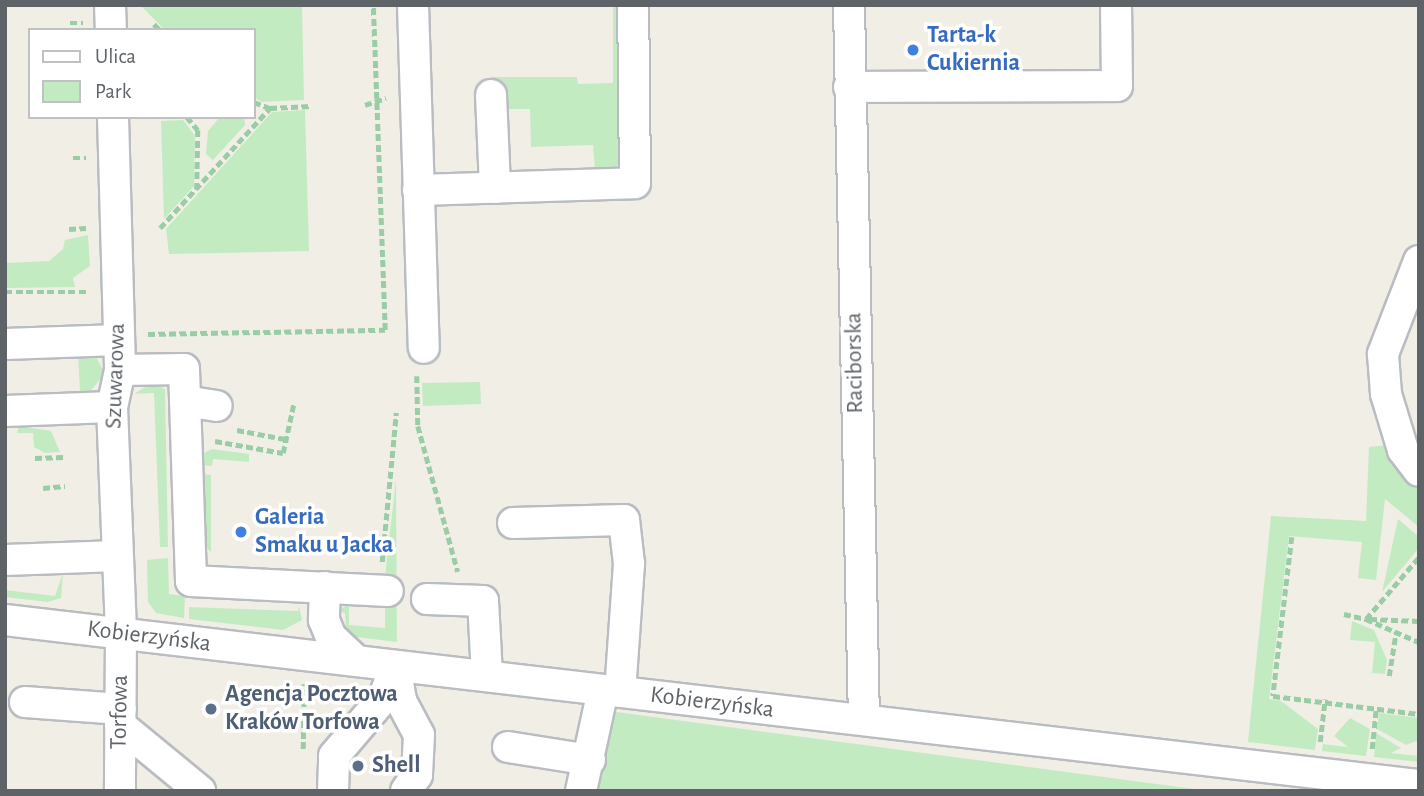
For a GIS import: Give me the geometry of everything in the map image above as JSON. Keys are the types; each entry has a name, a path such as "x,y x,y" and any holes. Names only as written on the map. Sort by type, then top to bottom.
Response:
{"street":[{"path":"110,5 111,28"},
{"path":"413,5 424,348"},
{"path":"418,190 635,183 633,5"},
{"name":"Raciborska","path":"849,5 864,720"},
{"path":"849,87 1117,86 1116,5"},
{"path":"492,95 495,187"},
{"name":"Szuwarowa","path":"113,119 129,337 113,407 121,634"},
{"path":"1419,261 1383,354 1386,394 1403,450 1419,471"},
{"path":"5,344 129,337"},
{"path":"120,370 184,369 191,581 325,587 385,580"},
{"path":"185,401 221,417"},
{"path":"5,411 113,407"},
{"path":"513,523 625,520 629,564 611,691 581,791"},
{"path":"5,560 117,556"},
{"path":"325,587 324,620 331,637 357,661"},
{"path":"427,599 483,601 487,676"},
{"name":"Kobierzyńska","path":"5,620 1419,785"},
{"path":"278,653 324,620"},
{"name":"Torfowa","path":"120,791 121,634"},
{"path":"333,791 334,756 384,697 395,666"},
{"path":"395,666 401,701 419,735 417,775 406,791"},
{"path":"24,702 120,717 200,791"},
{"path":"508,747 590,760"}],"path":[{"path":"129,337 385,330 373,5"},
{"path":"154,24 158,28"},
{"path":"256,103 270,108 311,106"},
{"path":"365,105 376,104"},
{"path":"160,228 270,108"},
{"path":"189,119 198,130 197,188"},
{"path":"5,292 97,293"},
{"path":"424,348 417,371 418,426 467,601"},
{"path":"205,439 283,453 294,402"},
{"path":"385,580 396,413"},
{"path":"221,417 285,439"},
{"path":"35,458 64,457"},
{"path":"43,488 65,486"},
{"path":"1292,537 1273,696 1419,714"},
{"path":"1366,619 1419,557"},
{"path":"1343,614 1366,619 1419,621"},
{"path":"1366,619 1419,642"},
{"path":"1388,676 1396,632"},
{"path":"302,751 305,673"},
{"path":"1319,754 1325,701"},
{"path":"1370,760 1376,709"}],"green space":[{"path":"140,5 302,5 304,100 261,102 256,98 256,28 163,28"},
{"path":"613,5 623,5 626,159 605,175 595,170 593,145 531,147 530,109 505,109 491,91 491,77 577,77 578,84 613,83"},
{"path":"305,110 309,251 169,254 166,229 272,112"},
{"path":"218,119 244,119 245,125 213,160 206,154 208,131"},
{"path":"183,120 195,136 194,186 164,219 161,121"},
{"path":"88,235 90,266 73,278 75,287 6,288 6,263 49,261 63,249 65,240"},
{"path":"78,354 95,355 105,374 87,395 68,400 68,393 80,392"},
{"path":"480,382 481,404 423,406 422,383"},
{"path":"152,383 165,389 168,547 160,547 154,393 134,394"},
{"path":"19,426 51,431 60,452 45,453 34,447 33,433 17,433"},
{"path":"1389,445 1401,470 1419,486 1419,527 1385,499 1376,580 1358,578 1362,542 1289,536 1269,699 1281,701 1318,729 1315,750 1248,742 1271,516 1366,521 1369,447"},
{"path":"212,449 249,454 249,462 213,459 212,466 202,465 202,454"},
{"path":"202,474 211,475 211,552 204,546"},
{"path":"396,479 397,642 356,637 346,630 345,613 339,611 349,603 349,625 385,628 385,577"},
{"path":"1398,519 1419,537 1419,548 1382,592"},
{"path":"168,558 169,594 185,596 184,618 156,613 148,602 147,560"},
{"path":"63,573 61,598 48,602 5,597 5,590 55,596"},
{"path":"299,606 302,620 283,630 189,619 189,607 298,611"},
{"path":"1352,621 1374,630 1387,660 1385,674 1372,673 1375,642 1350,640"},
{"path":"616,712 1209,791 592,791"},
{"path":"1379,713 1419,718 1419,740 1406,745 1377,729"},
{"path":"1350,718 1370,729 1366,756 1322,751 1323,744 1348,747 1334,736"},
{"path":"1376,733 1401,748 1391,753 1419,756 1419,762 1374,757"}],"place":[{"name":"Tarta-k Cukiernia","path":"913,50"},
{"name":"Galeria Smaku u Jacka","path":"241,532"},
{"name":"Agencja Pocztowa Kraków Torfowa","path":"211,709"},
{"name":"Shell","path":"358,766"}]}
